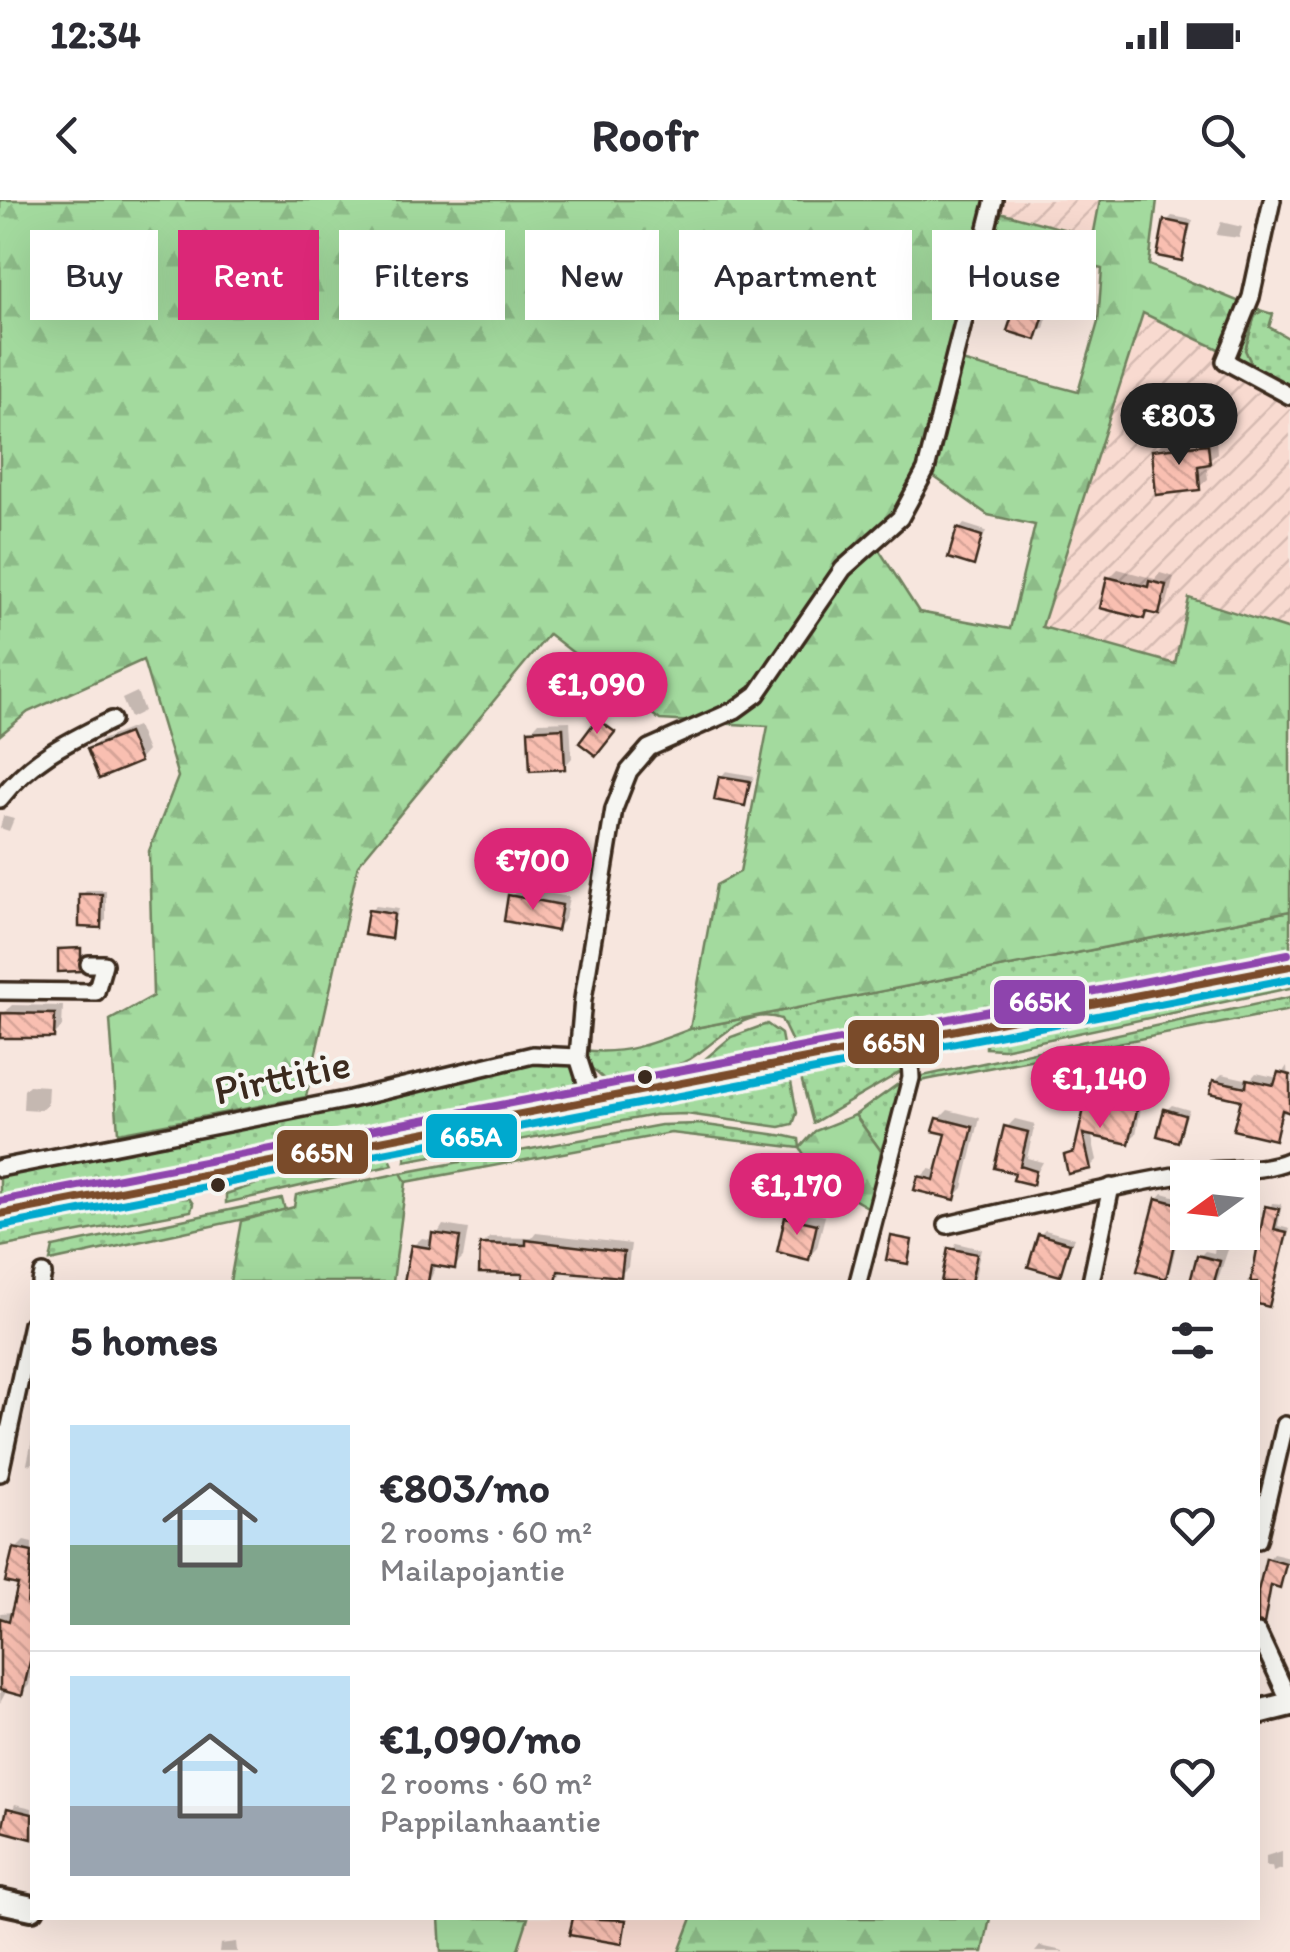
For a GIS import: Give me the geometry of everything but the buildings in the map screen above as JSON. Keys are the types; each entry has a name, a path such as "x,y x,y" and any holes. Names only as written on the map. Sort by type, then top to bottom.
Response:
{"main road":[{"path":"0,1214 1290,966"},
{"path":"1260,1711 1290,1703"},
{"path":"0,1901 30,1908"}],"street":[{"path":"592,1101 578,1057 614,810 630,771 649,748 735,710 757,694 827,589 907,506 926,470 994,200"},
{"path":"1272,200 1251,298 1226,361 1290,396"},
{"path":"0,800 20,774 51,750 112,720"},
{"path":"0,991 96,992 104,964 89,964"},
{"path":"859,1280 911,1078 910,1040"},
{"name":"Pirttitie","path":"0,1168 350,1099 533,1055 578,1057"},
{"path":"948,1225 1111,1187 1220,1168 1276,1166 1290,1160"},
{"path":"1091,1280 1111,1187"},
{"path":"0,1473 30,1333"},
{"path":"1260,1531 1285,1425"},
{"path":"1260,1638 1290,1703"}],"shaded area":[{"path":"994,200 1100,200 1095,230 1068,230 991,209"},
{"path":"1143,312 1290,386 1290,630 1189,598 1175,665 1042,627"},
{"path":"527,1920 691,1920 679,1952 517,1952"}],"green space":[{"path":"0,200 994,200 992,210 1067,230 932,230 932,320 964,320 954,359 1078,392 1098,322 1102,269 1096,268 1094,230 1100,200 1157,200 1149,265 1262,311 1255,315 1245,350 1252,365 1143,313 1042,627 1175,664 1189,598 1290,630 1290,911 690,1029 716,885 740,872 768,726 660,720 549,634 358,865 306,1097 118,1133 110,1020 153,996 149,851 178,777 143,660 28,712 0,735","holes":["926,471 988,515 1035,525 1010,629 919,612 874,542"]},
{"path":"1262,311 1273,314 1269,327 1290,339 1290,386 1252,365 1245,350 1255,315"},
{"path":"1290,911 1290,951 795,1048 781,1019 755,1017 743,1021 682,1063 605,1080 589,1066 584,1050 624,1050 690,1029"},
{"path":"1290,977 1290,988 1003,1049 986,1048 986,1044 1036,1027"},
{"path":"1290,997 1290,1010 915,1082 918,1077"},
{"path":"767,1024 781,1034 784,1050 705,1059 731,1037"},
{"path":"889,1055 897,1057 904,1070 813,1123 800,1074"},
{"path":"548,1060 570,1062 578,1073 573,1090 0,1200 0,1171"},
{"path":"790,1077 797,1113 793,1124 780,1127 686,1114 655,1115 405,1161 408,1151"},
{"path":"903,1084 881,1151 855,1115"},
{"path":"855,1115 881,1151 871,1209 820,1180 800,1148 815,1131"},
{"path":"699,1124 799,1139 800,1148 671,1133 406,1182 401,1173 661,1125"},
{"path":"388,1154 393,1165 226,1203 226,1194 272,1179"},
{"path":"401,1173 406,1182 393,1280 230,1280 241,1221 294,1207 296,1195"},
{"path":"189,1198 193,1204 191,1211 0,1247 0,1227 153,1200"},
{"path":"282,1199 285,1210 50,1261 53,1247"},
{"path":"439,1920 527,1920 517,1952 441,1952"},
{"path":"691,1920 990,1920 983,1952 679,1952"}],"transit line":[{"name":"665K","path":"0,1201 1288,954"},
{"name":"665N","path":"0,1214 1290,966"},
{"name":"665A","path":"2,1226 1290,979"}]}
